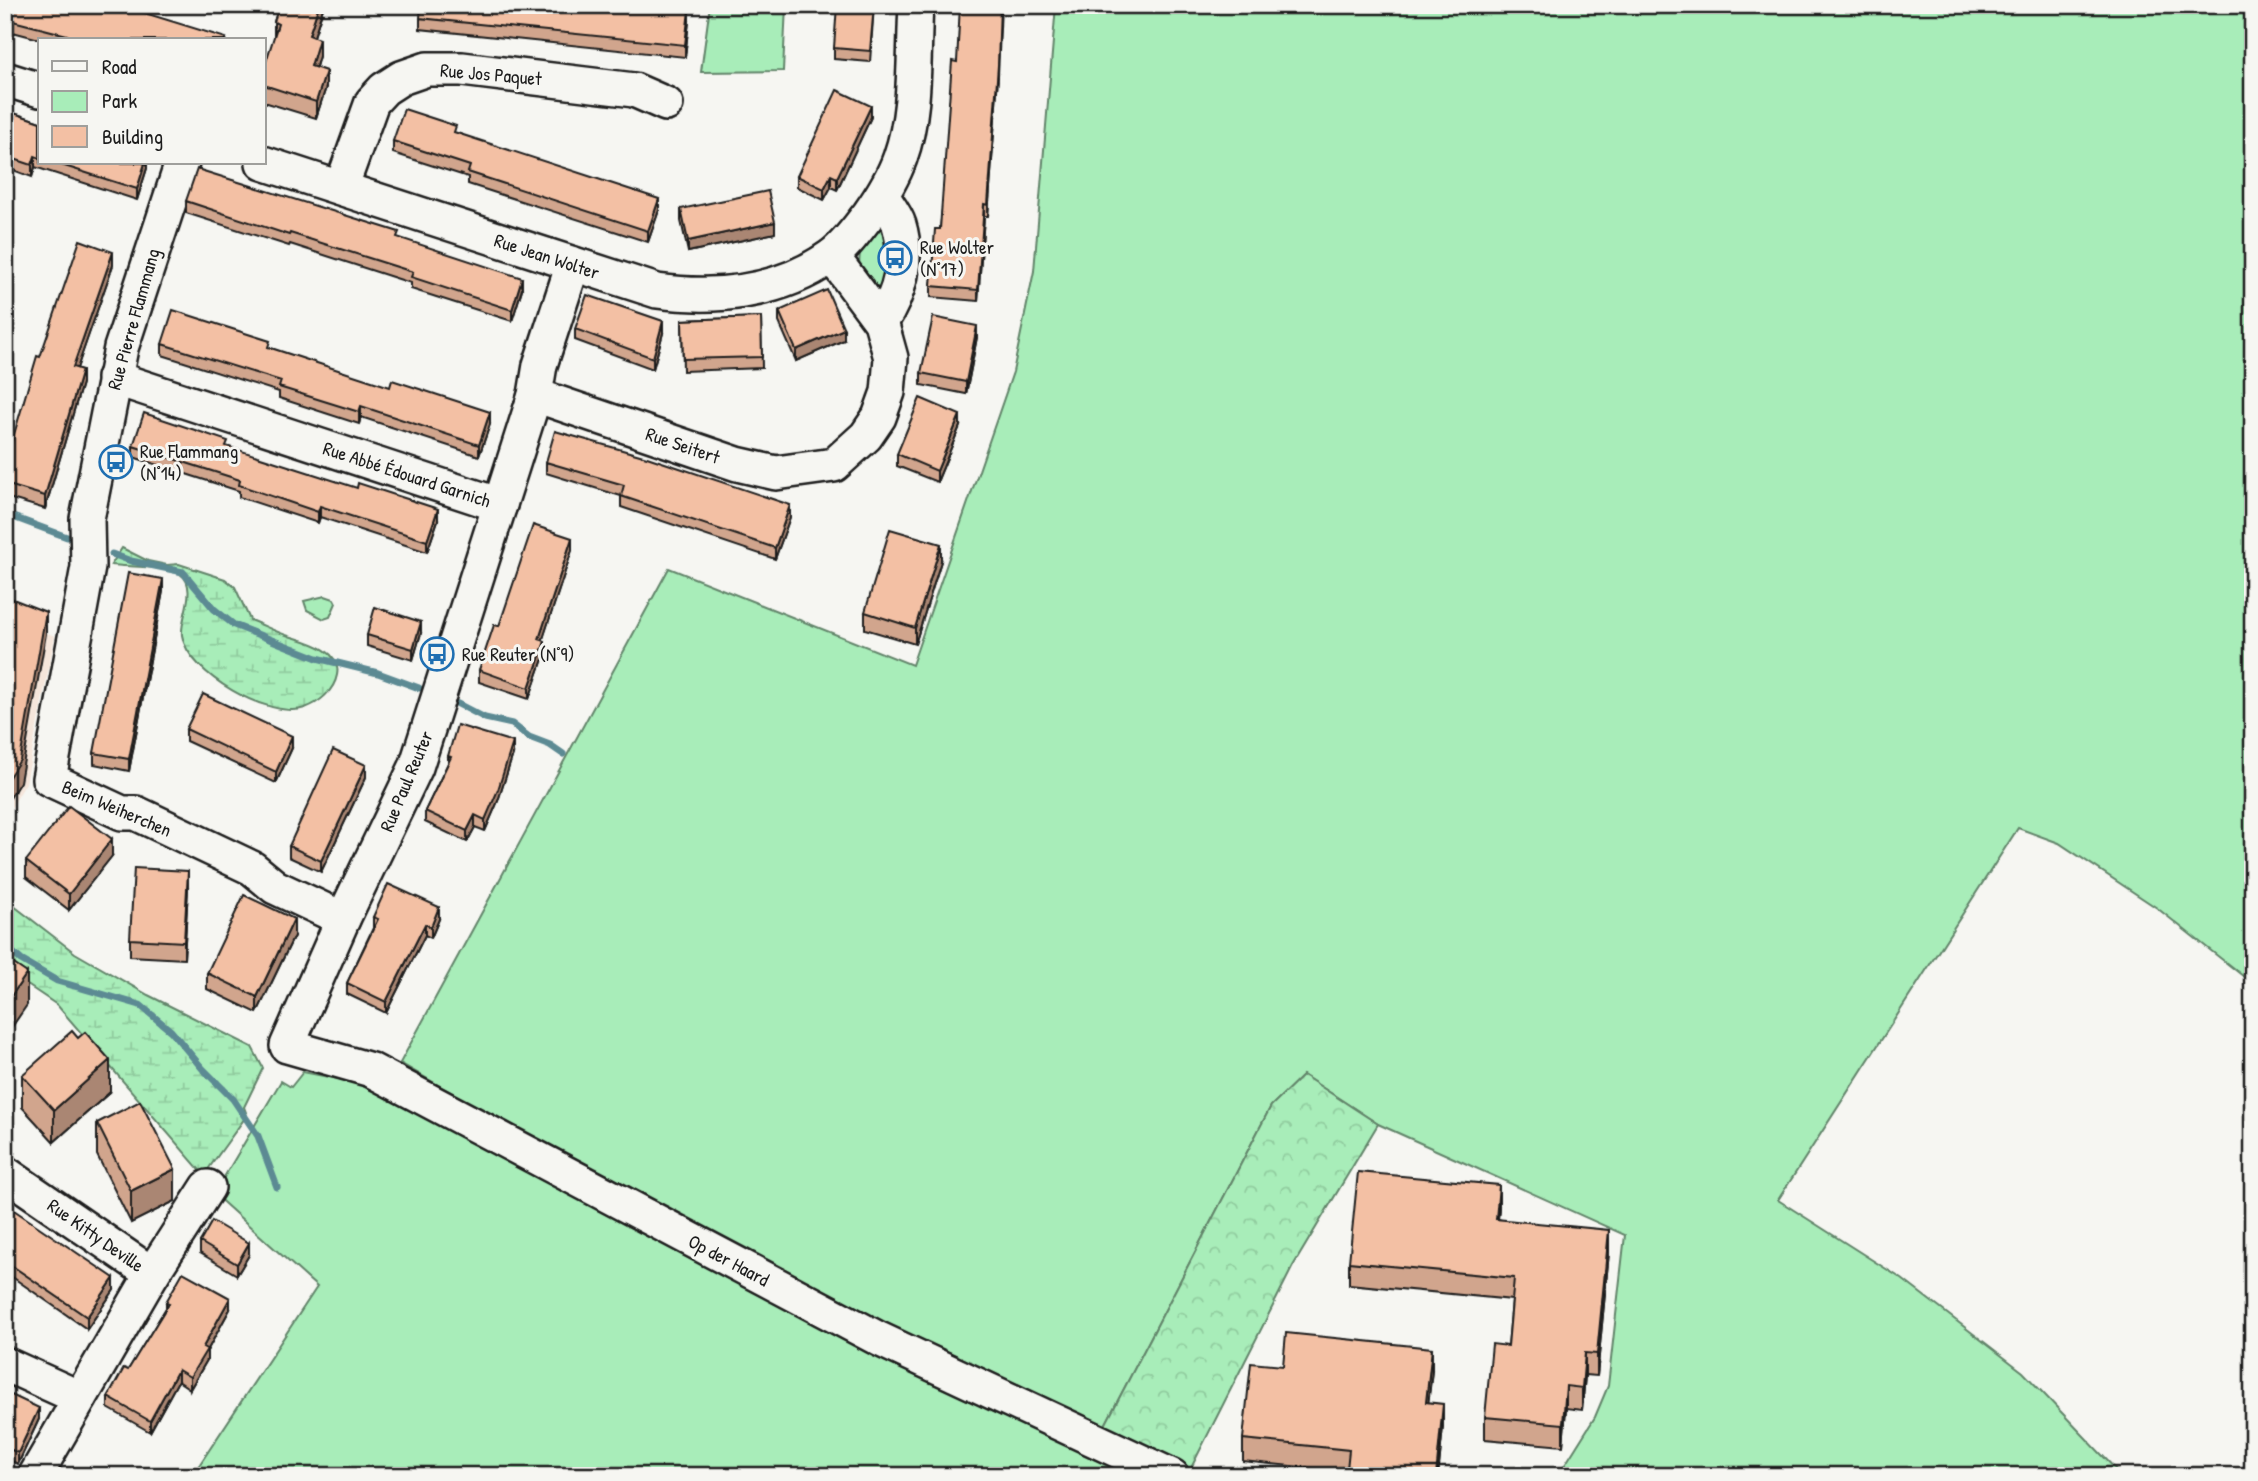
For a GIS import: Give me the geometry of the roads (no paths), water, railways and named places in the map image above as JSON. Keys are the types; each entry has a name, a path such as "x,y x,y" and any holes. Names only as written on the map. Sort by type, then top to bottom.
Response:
{"street":[{"name":"Rue Jean Wolter","path":"266,164 657,291 716,296 779,284 832,256 882,195 900,158 910,118 916,5"},
{"name":"Rue Jos Paquet","path":"341,188 372,102 384,89 401,78 427,69 462,69 634,90 666,104"},
{"path":"5,79 38,89"},
{"name":"Rue Pierre Flammang","path":"87,519 121,348 182,164"},
{"path":"832,256 881,321 892,305 904,265 899,224 882,195"},
{"name":"Rue Abbé Édouard Garnich","path":"114,377 500,505 535,395 540,365 573,264"},
{"name":"Rue Seitert","path":"535,395 737,464 776,473 834,465 866,436 879,417 888,392 891,358 881,321"},
{"name":"Rue Paul Reuter","path":"287,1046 343,919 416,767 500,505"},
{"name":"Beim Weiherchen","path":"87,519 88,567 49,779 122,813 136,813 240,862 275,887 343,919"},
{"name":"Op der Haard","path":"287,1046 372,1070 879,1339 1172,1476"},
{"name":"Rue Kitty Deville","path":"5,1173 152,1274"},
{"name":"Rue Kitty Deville","path":"35,1476 152,1274 208,1187"},
{"path":"5,1364 80,1398"}],"waterway":[{"path":"5,514 67,537"},
{"path":"112,554 131,561 183,572 214,609 234,625 317,658 378,673 419,688"},
{"path":"458,704 485,718 512,724 529,737 550,745 563,754"},
{"path":"5,946 21,960 57,981 140,1005 171,1031 233,1099 258,1136 277,1187"}],"place":[{"name":"Rue Wolter (N°17)","path":"895,258"},
{"name":"Rue Flammang (N°14)","path":"116,462"},
{"name":"Rue Reuter (N°9)","path":"437,654"}]}
